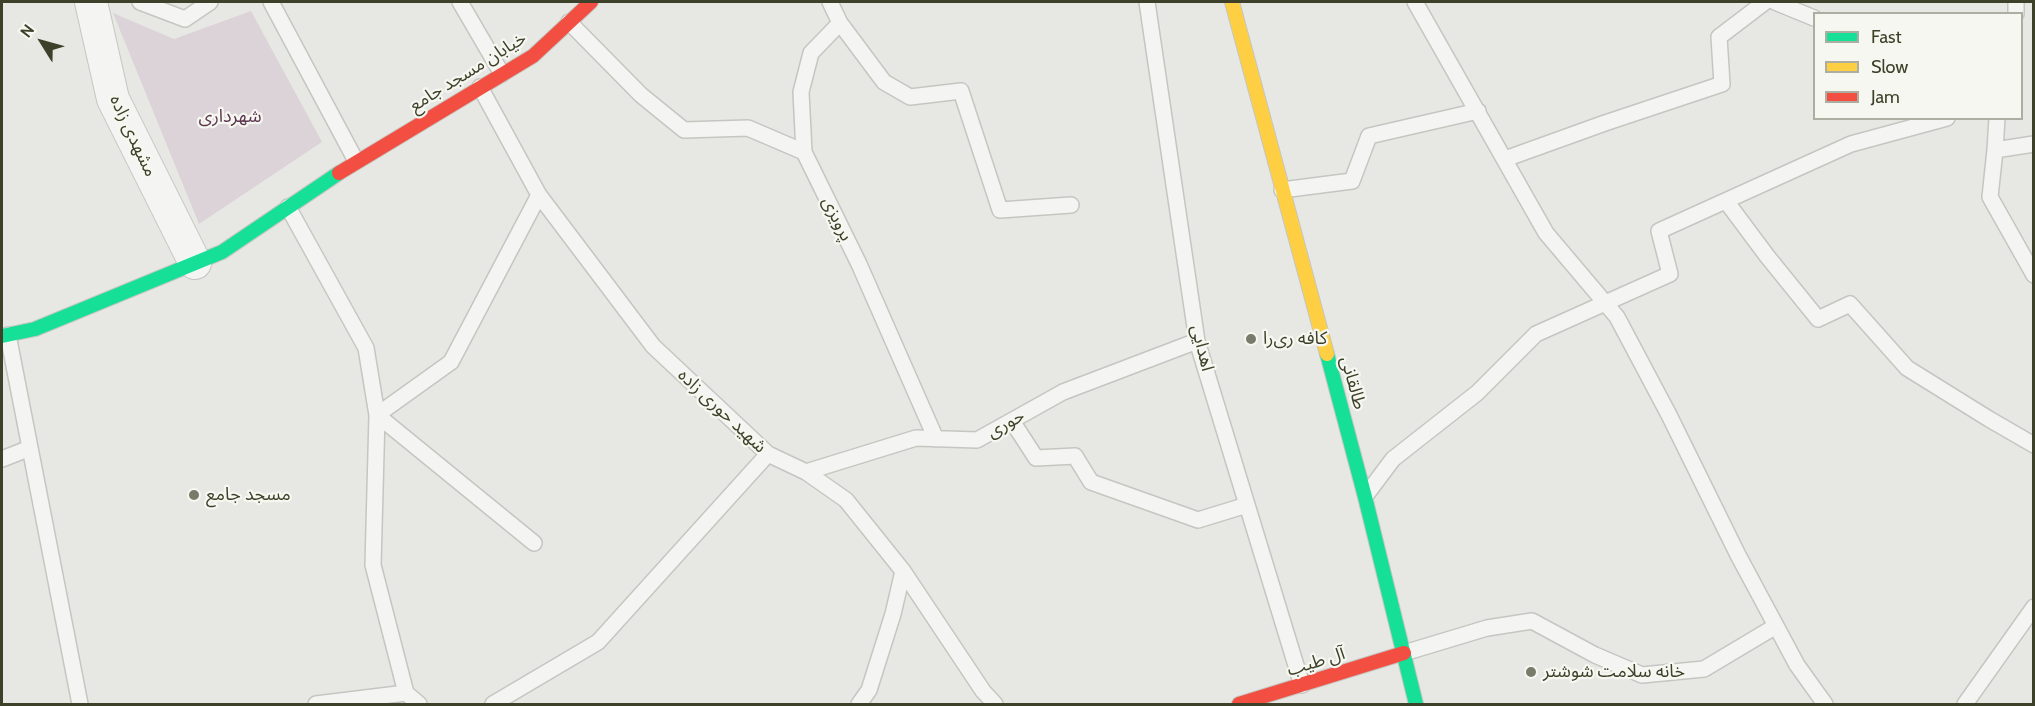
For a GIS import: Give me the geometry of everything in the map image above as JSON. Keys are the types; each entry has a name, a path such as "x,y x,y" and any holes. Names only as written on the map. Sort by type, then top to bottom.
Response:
{"street":[{"name":"مشهدی زاده","path":"91,2 113,99 195,263"},
{"name":"خیابان مسجد جامع","path":"356,161 532,56 591,2"},
{"name":"طالقانی","path":"1232,2 1365,497 1416,705"},
{"path":"5,335 35,329 222,252 356,161"},
{"name":"آل طیب","path":"1239,705 1404,653"}],"lane":[{"path":"140,2 185,19 210,2"},
{"path":"271,2 356,161"},
{"path":"460,2 502,74"},
{"path":"830,2 840,23 884,82 910,97 961,91 1000,210 1071,205"},
{"name":"اهدایی","path":"1147,2 1197,341 1302,685"},
{"path":"1415,2 1546,233 1617,317 1669,414 1738,555 1776,626 1797,665 1825,705"},
{"path":"1505,159 1722,84 1719,37 1765,2"},
{"path":"1775,2 1813,17"},
{"path":"569,22 640,95 684,130 748,128 804,152"},
{"name":"پرویزی","path":"840,23 811,52 801,92 804,152 859,264 936,439"},
{"name":"شهید حوری زاده","path":"480,87 539,195 652,346 768,454 806,472 846,500 903,571 983,691 995,705"},
{"path":"1282,190 1352,181 1369,136 1478,111"},
{"path":"1365,497 1393,459 1477,393 1536,334 1670,274 1659,231 1851,144 1940,120"},
{"path":"1997,120 1990,197 2034,275"},
{"path":"1995,150 2034,144"},
{"path":"377,415 451,362 539,195"},
{"path":"1726,201 1818,319 1850,304 1907,368 1989,420 2034,444"},
{"path":"288,207 366,348 377,415 373,565 406,693 419,705"},
{"path":"5,335 30,448 80,705"},
{"name":"حوری","path":"806,472 916,438 977,440 1063,392 1197,341"},
{"path":"377,415 534,543"},
{"path":"1012,421 1036,458 1075,456 1091,482 1198,520 1247,505"},
{"path":"2,459 30,448"},
{"path":"493,705 598,642 768,454"},
{"path":"859,705 869,690 893,614 903,571"},
{"path":"1965,705 2034,607"},
{"path":"1404,653 1487,628 1532,621 1595,655 1642,675 1704,669 1776,626"},
{"path":"316,705 406,693"}],"green space":[{"name":"شهرداری","path":"251,11 322,142 199,224 113,13 174,39"}],"traffic: fast":[{"path":"2,336 35,329 222,252 339,173"},
{"path":"1327,354 1416,704"}],"traffic: slow":[{"path":"1232,2 1327,354"}],"traffic: jam":[{"path":"339,173 533,56 591,2"},
{"path":"1239,704 1404,653"}],"place":[{"name":"کافه‌ ری‌را","path":"1251,339"},
{"name":"مسجد جامع","path":"194,495"},
{"name":"خانه سلامت شوشتر","path":"1531,672"}]}
